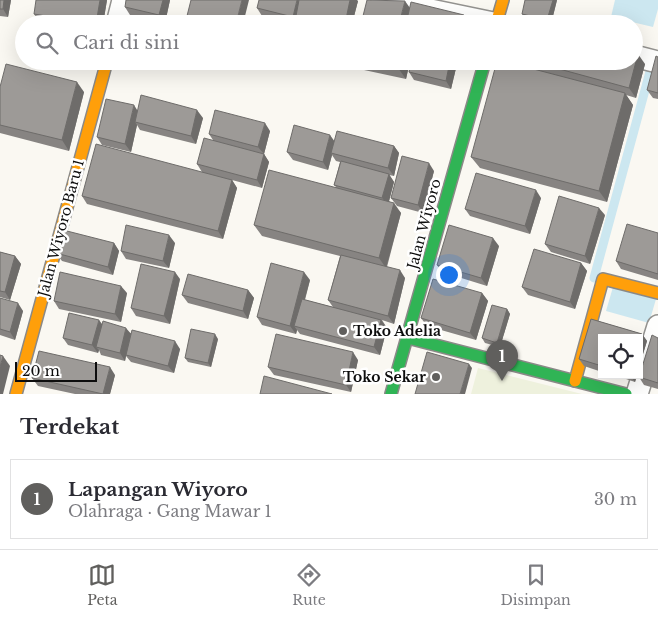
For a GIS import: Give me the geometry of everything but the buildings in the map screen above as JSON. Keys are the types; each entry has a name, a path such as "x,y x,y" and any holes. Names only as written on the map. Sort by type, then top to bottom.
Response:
{"street":[{"path":"119,15 123,0"},
{"path":"382,0 453,15"},
{"path":"499,15 503,0"},
{"path":"643,58 658,62"},
{"name":"Jalan Wiyoro Baru 1","path":"16,394 105,70"},
{"name":"Jalan Wiyoro","path":"391,394 482,70"},
{"path":"575,381 603,279 658,293"},
{"path":"637,394 658,326"},
{"path":"408,338 626,394"}],"green space":[{"path":"478,368 582,394 471,394"}],"water":[{"path":"615,0 658,0 658,9 653,27 643,25 643,15 611,15"},
{"path":"613,287 656,299 649,323 606,311"}],"waterway":[{"path":"594,278 651,68"}],"traffic: fast":[{"path":"391,394 482,70"},
{"path":"408,338 626,394"}],"traffic: slow":[{"path":"499,15 503,0"},
{"path":"16,394 105,70"},
{"path":"575,381 603,279 658,293"}],"place":[{"name":"Toko Adelia","path":"343,331"},
{"name":"Toko Sekar","path":"436,377"},
{"name":"Lapangan Wiyoro","path":"502,381"}]}
